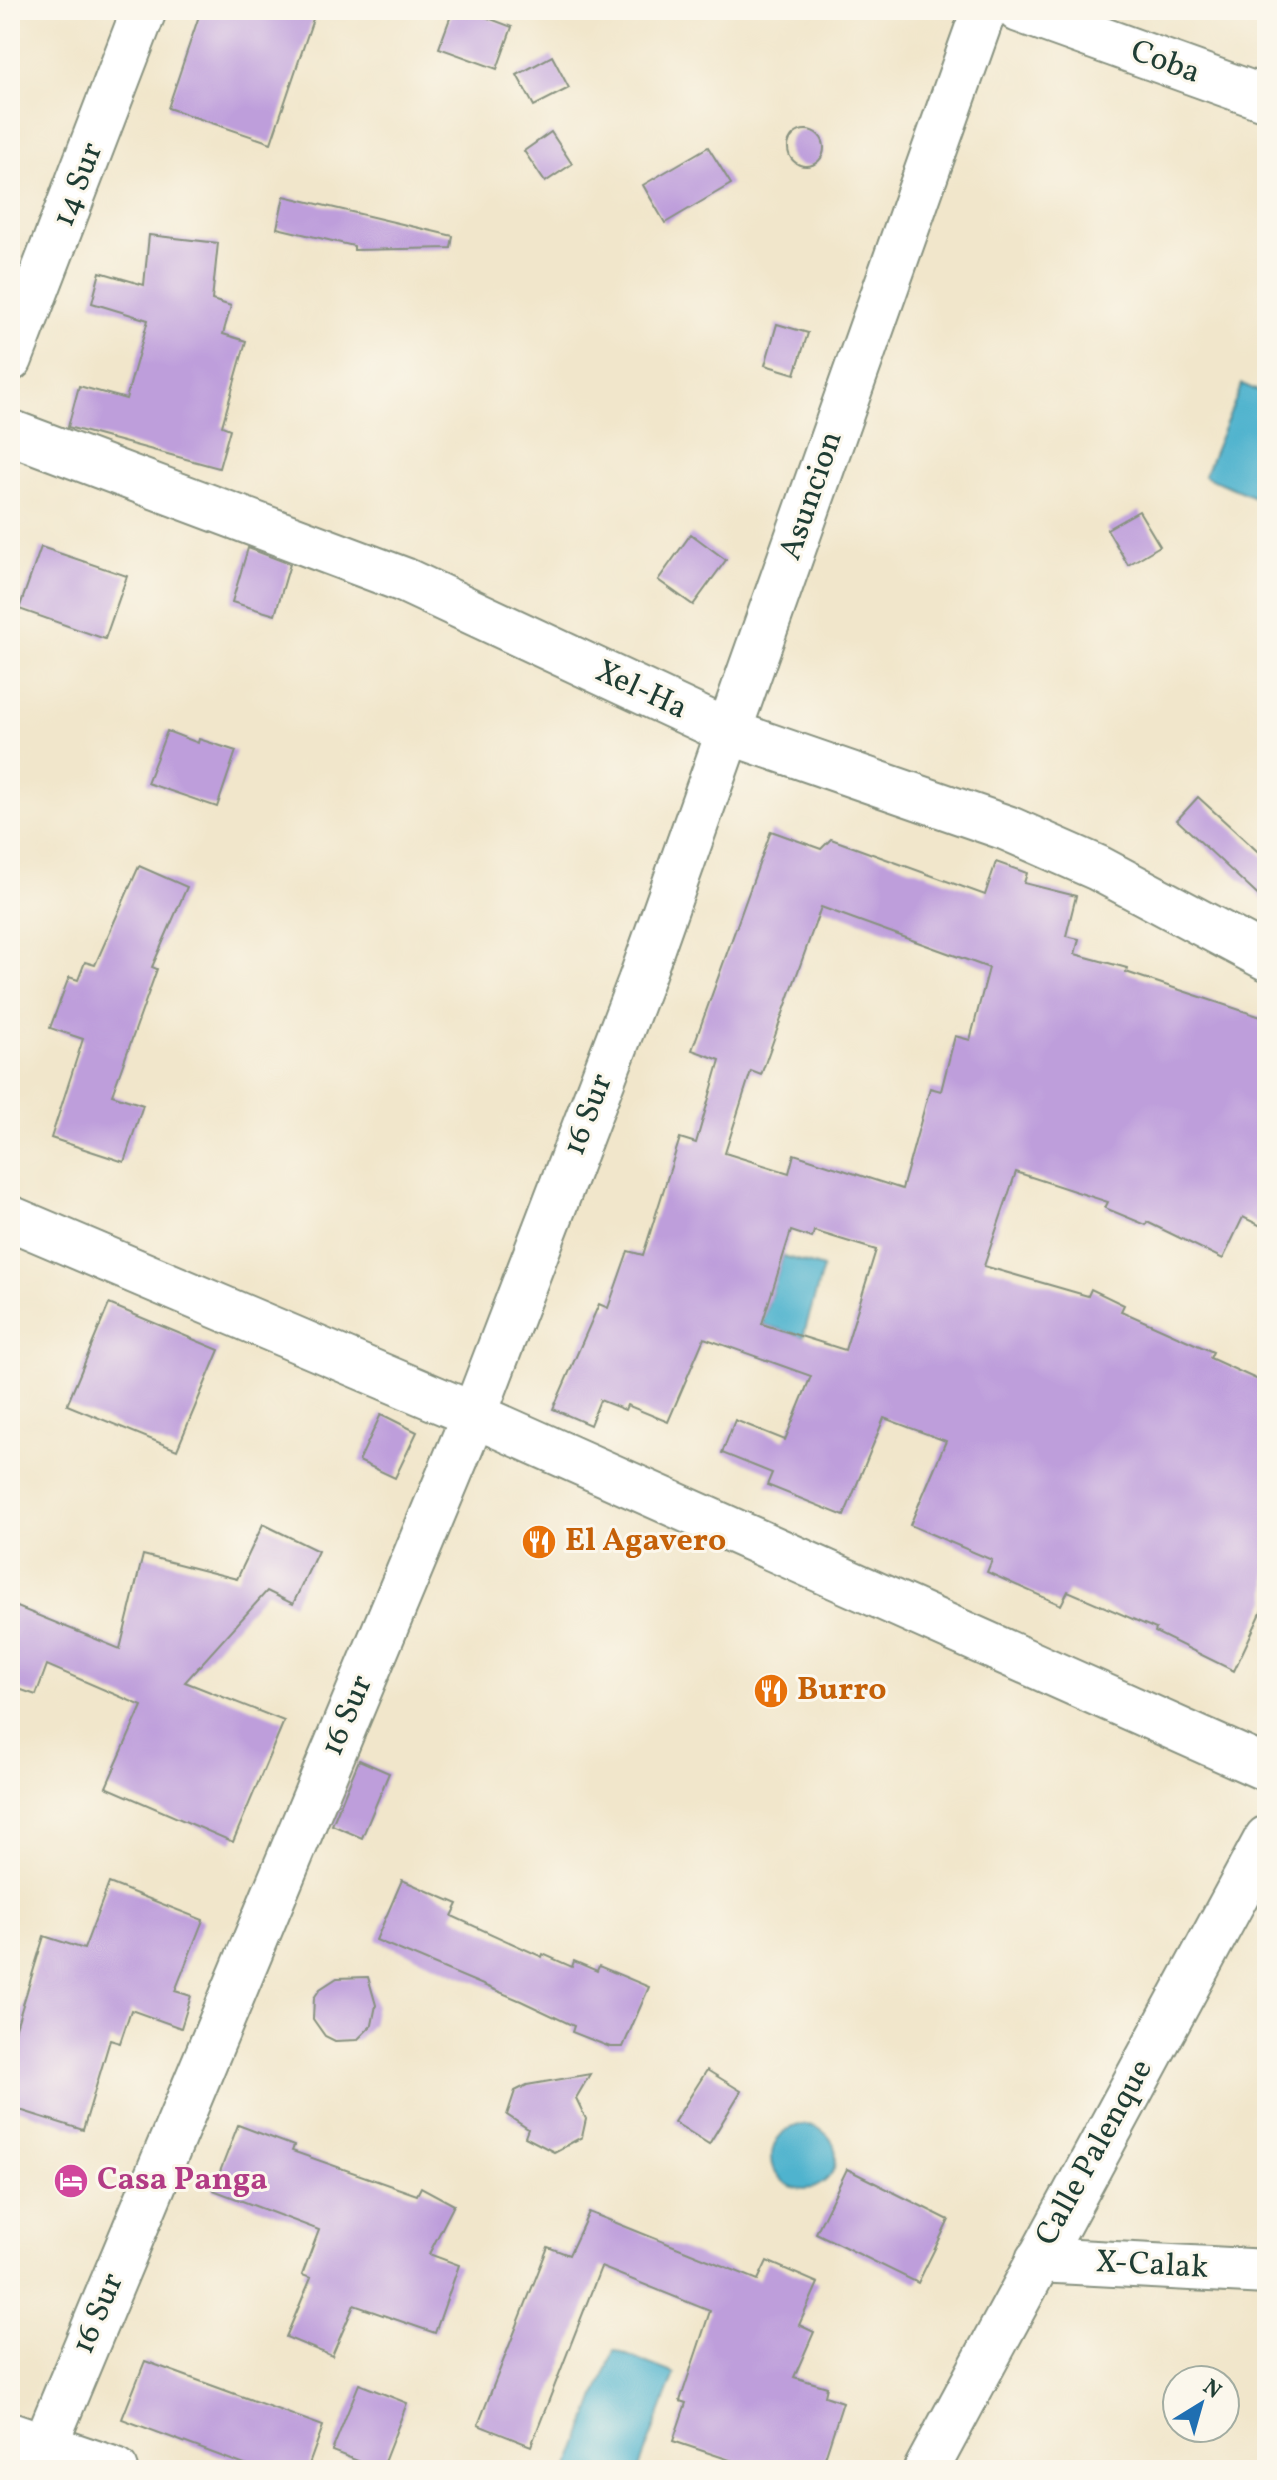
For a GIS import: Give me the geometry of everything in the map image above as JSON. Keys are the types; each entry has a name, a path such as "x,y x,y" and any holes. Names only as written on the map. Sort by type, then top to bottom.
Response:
{"street":[{"name":"14 Sur","path":"10,359 144,10"},
{"name":"Asuncion","path":"640,982 984,10"},
{"name":"Coba","path":"1019,10 1267,99"},
{"name":"Xel-Ha","path":"10,432 404,580 729,732 1007,828 1098,868 1267,958"},
{"name":"16 Sur","path":"28,2439 474,1415 640,982"},
{"path":"10,1218 474,1415 1267,1769"},
{"name":"Calle Palenque","path":"926,2470 1267,1838"},
{"name":"X-Calak","path":"1038,2260 1267,2272"},
{"path":"28,2439 116,2470"}],"water":[{"path":"1242,384 1267,395 1266,502 1204,476"},
{"path":"783,1256 823,1268 803,1337 762,1324"},
{"path":"804,2125 827,2134 836,2157 827,2180 804,2189 781,2180 772,2157 781,2134"},
{"path":"614,2350 675,2374 638,2470 568,2470"}],"building":[{"path":"201,10 316,10 271,143 168,108"},
{"path":"453,10 467,10 512,27 497,69 439,48"},
{"path":"552,56 569,88 534,106 517,75"},
{"path":"806,130 819,135 824,148 819,161 806,166 793,161 788,148 793,135"},
{"path":"551,132 572,164 545,182 524,151"},
{"path":"708,147 731,184 665,223 643,185"},
{"path":"284,196 453,236 451,248 354,250 354,246 277,228"},
{"path":"149,235 218,243 212,300 231,306 223,334 246,341 222,426 230,429 219,468 68,427 79,386 126,399 148,320 92,303 100,272 144,285"},
{"path":"777,324 808,333 795,374 765,365"},
{"path":"1139,511 1160,546 1128,565 1107,529"},
{"path":"691,534 726,560 693,605 658,580"},
{"path":"41,547 127,576 105,639 19,609"},
{"path":"248,548 290,564 275,615 232,602"},
{"path":"167,731 198,743 199,739 236,751 217,807 147,783"},
{"path":"1198,797 1267,860 1267,904 1177,820"},
{"path":"771,831 821,849 831,839 985,895 996,862 1027,873 1024,883 1076,896 1066,936 1079,939 1075,954 1127,968 1126,972 1267,1019 1267,1229 1243,1217 1223,1259 1147,1222 1146,1225 1105,1208 1108,1202 1016,1172 984,1266 1088,1296 1091,1289 1124,1305 1121,1311 1213,1352 1210,1358 1267,1384 1267,1600 1234,1671 1155,1632 1156,1629 1068,1591 1061,1605 987,1572 992,1560 910,1525 946,1441 884,1418 844,1516 767,1485 772,1473 722,1453 735,1420 785,1440 811,1376 704,1338 668,1422 627,1405 625,1410 600,1400 590,1425 553,1409 599,1304 608,1308 628,1251 643,1255 680,1138 696,1143 720,1060 692,1050","holes":["821,907 989,968 970,1040 955,1036 941,1091 930,1088 902,1189 794,1154 789,1173 725,1153 751,1071 761,1075","791,1231 812,1238 814,1231 876,1250 845,1350 762,1324"]},
{"path":"139,866 187,887 152,967 157,969 112,1095 143,1105 124,1162 51,1138 83,1039 50,1028 69,977 78,980 85,962 95,965"},
{"path":"109,1304 219,1350 177,1450 67,1405"},
{"path":"381,1414 417,1432 395,1478 359,1461"},
{"path":"263,1524 318,1551 293,1604 267,1591 185,1682 284,1721 233,1842 106,1787 142,1706 47,1665 36,1695 10,1686 10,1604 120,1649 143,1555 237,1579"},
{"path":"359,1760 389,1773 362,1838 332,1825"},
{"path":"402,1880 458,1904 452,1916 542,1957 543,1954 572,1967 574,1961 597,1971 599,1966 649,1987 623,2047 610,2047 572,2032 574,2026 521,2001 376,1940"},
{"path":"109,1883 203,1920 175,1991 191,1996 181,2028 131,2010 120,2043 110,2040 83,2130 10,2107 10,2047 44,1936 84,1949"},
{"path":"368,1977 376,2005 372,2025 357,2040 335,2041 325,2036 313,2019 314,1998 320,1989 337,1978"},
{"path":"707,2070 741,2091 709,2144 674,2122"},
{"path":"590,2074 576,2098 586,2119 582,2137 554,2152 525,2137 528,2129 507,2115 515,2091 527,2085"},
{"path":"238,2125 294,2146 292,2151 417,2195 421,2187 454,2205 429,2254 459,2265 435,2333 354,2305 332,2356 286,2337 311,2278 302,2275 319,2230 213,2190"},
{"path":"847,2169 949,2220 918,2283 816,2233"},
{"path":"589,2212 758,2280 767,2261 818,2283 799,2325 814,2332 794,2377 827,2387 825,2396 843,2402 821,2470 760,2470 673,2441 686,2403 680,2401 710,2311 601,2267 531,2446 478,2425 548,2247 569,2255"},
{"path":"145,2361 323,2426 307,2470 258,2470 122,2419"},
{"path":"359,2384 407,2403 381,2470 332,2451"}],"place":[{"name":"El Agavero","path":"539,1542"},
{"name":"Burro","path":"771,1691"},
{"name":"Casa Panga","path":"71,2181"}]}
